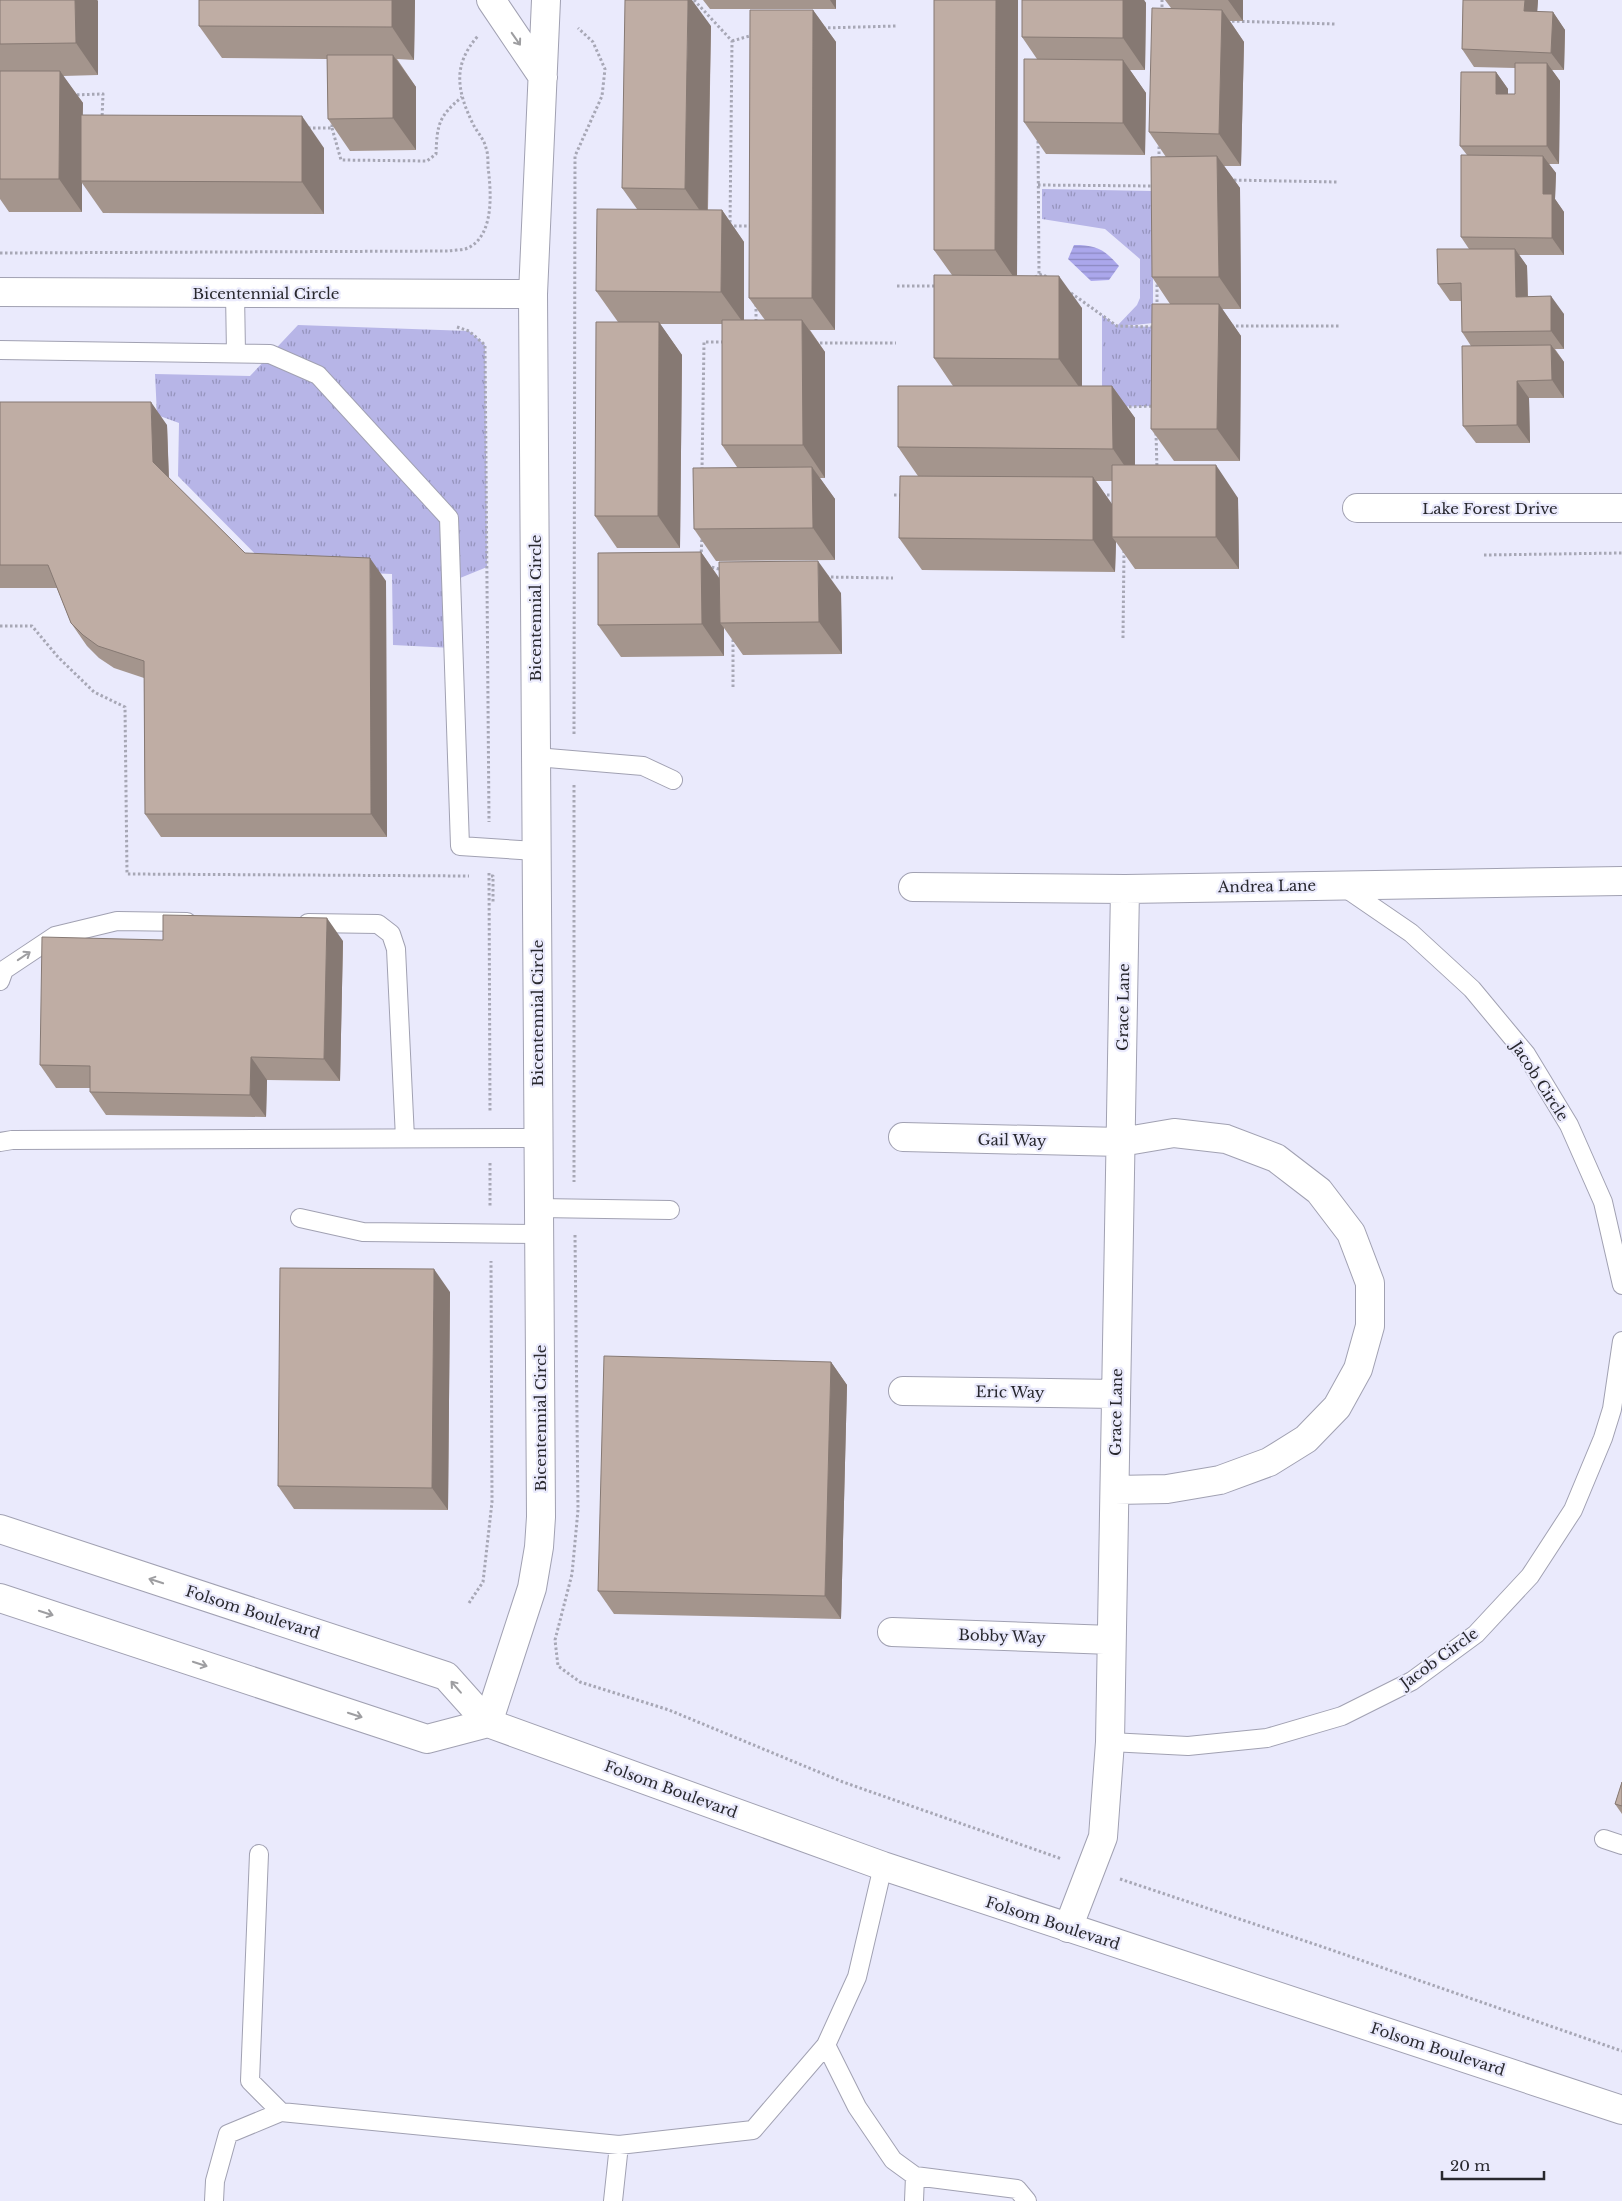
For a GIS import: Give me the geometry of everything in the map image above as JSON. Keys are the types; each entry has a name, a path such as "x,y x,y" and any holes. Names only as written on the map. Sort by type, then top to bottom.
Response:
{"street":[{"name":"Bicentennial Circle","path":"488,1724 532,1588 539,1548 541,1517 532,294 546,6"},
{"path":"497,10 543,77"},
{"name":"Bicentennial Circle","path":"0,292 532,294"},
{"name":"Lake Forest Drive","path":"1357,508 1622,508"},
{"name":"Andrea Lane","path":"913,887 1125,889 1622,881"},
{"name":"Grace Lane","path":"1068,1928 1103,1837 1110,1742 1125,889"},
{"name":"Gail Way","path":"903,1137 1121,1142 1174,1133 1226,1139 1276,1158 1318,1191 1351,1233 1370,1282 1370,1326 1358,1369 1337,1407 1306,1439 1269,1462 1220,1480 1167,1489 1114,1490"},
{"name":"Eric Way","path":"903,1391 1116,1394"},
{"name":"Folsom Boulevard","path":"0,1530 446,1676 488,1724 883,1866 1622,2110"},
{"path":"0,1598 427,1739 488,1724"},
{"name":"Bobby Way","path":"892,1632 1111,1640"}],"lane":[{"path":"235,293 236,353"},
{"path":"0,350 270,354 318,375 449,518 460,846 536,851"},
{"path":"536,757 643,766 673,780"},
{"name":"Jacob Circle","path":"1341,885 1411,933 1472,989 1526,1054 1569,1125 1603,1202 1618,1251 1622,1286"},
{"path":"0,981 4,970 55,936 117,921 204,922"},
{"path":"291,923 378,924 391,934 396,949 405,1138"},
{"path":"0,1142 12,1140 538,1138"},
{"path":"300,1218 363,1232 490,1234 539,1221 575,1208 670,1210"},
{"name":"Jacob Circle","path":"1110,1742 1188,1746 1267,1738 1333,1719 1412,1681 1476,1634 1530,1576 1573,1510 1603,1438 1612,1409 1622,1341"},
{"path":"1604,1838 1622,1845"},
{"path":"259,1854 250,2081 281,2112"},
{"path":"214,2201 215,2182 228,2134 281,2112 619,2145 753,2130 826,2045 857,1977 883,1866"},
{"path":"826,2045 857,2107 893,2160 915,2176 1017,2189 1027,2201"},
{"path":"613,2201 619,2145"},
{"path":"914,2201 915,2176"}],"path":[{"path":"694,0 732,41 730,226 755,226"},
{"path":"1162,0 1162,16"},
{"path":"546,6 568,20 593,42 605,69 602,96 575,156 574,760 578,1510 572,1574 555,1640 558,1666 580,1682 668,1710 843,1782 1090,1869 1324,1947 1622,2051"},
{"path":"0,253 449,252 469,248 483,233 489,216 490,184 486,148 462,96 459,69 470,45 486,27 497,10"},
{"path":"1225,21 1335,24"},
{"path":"821,28 896,26"},
{"path":"732,41 758,34"},
{"path":"66,95 103,94 101,128"},
{"path":"332,120 332,128 341,160 427,161 436,154 437,129 446,110 462,96"},
{"path":"303,128 332,128"},
{"path":"1038,137 1039,275"},
{"path":"1159,168 1160,139"},
{"path":"1228,180 1338,182"},
{"path":"1038,185 1159,186"},
{"path":"1032,279 1042,274 1050,279"},
{"path":"1157,280 1157,308"},
{"path":"897,286 943,286"},
{"path":"1065,289 1117,326 1157,327 1156,337"},
{"path":"756,294 756,333"},
{"path":"452,326 470,331 485,345 492,1502 483,1582 469,1603"},
{"path":"1224,326 1340,326"},
{"path":"702,478 704,342 730,342"},
{"path":"806,343 896,343"},
{"path":"1156,396 1156,416"},
{"path":"1120,407 1156,406"},
{"path":"1156,425 1156,473"},
{"path":"894,495 912,495"},
{"path":"1097,495 1124,495"},
{"path":"702,526 701,565 725,570"},
{"path":"1124,543 1124,638"},
{"path":"1484,555 1622,553"},
{"path":"816,577 893,578"},
{"path":"0,626 32,626 58,657 94,692 125,707 127,874 493,876 493,903"},
{"path":"732,687 733,630"}],"green space":[{"path":"1042,189 1153,191 1153,323 1125,326 1157,327 1156,406 1102,407 1102,315 1117,326 1137,305 1140,298 1140,259 1105,229 1042,219"},
{"path":"298,325 469,331 485,345 487,567 443,585 453,648 393,645 392,574 270,569 178,476 179,423 157,415 155,374 250,376"}],"shaded area":[{"path":"1074,245 1099,249 1119,266 1109,280 1091,281 1068,259"}],"building":[{"path":"0,0 75,0 76,43 0,44"},
{"path":"199,0 392,0 392,27 199,26"},
{"path":"625,0 688,0 685,189 622,188"},
{"path":"934,0 996,0 995,250 934,250"},
{"path":"1022,0 1123,0 1123,38 1022,37"},
{"path":"1463,0 1525,0 1524,11 1553,12 1551,53 1462,49"},
{"path":"1152,8 1222,10 1219,134 1149,132"},
{"path":"750,10 813,10 812,298 749,298"},
{"path":"327,55 393,55 393,118 328,119"},
{"path":"1024,59 1123,60 1123,123 1024,122"},
{"path":"1515,63 1547,63 1547,146 1460,146 1461,72 1496,72 1496,94 1515,94"},
{"path":"0,71 60,71 59,179 0,179"},
{"path":"81,115 302,116 302,182 81,181"},
{"path":"1461,155 1543,156 1543,194 1552,194 1552,238 1461,237"},
{"path":"1217,156 1219,277 1152,277 1151,157"},
{"path":"597,209 722,210 721,292 596,291"},
{"path":"1437,249 1515,249 1516,297 1551,296 1551,331 1462,332 1461,283 1438,284"},
{"path":"934,275 1059,276 1059,359 934,358"},
{"path":"1152,304 1219,304 1217,429 1151,429"},
{"path":"722,320 802,320 803,445 722,445"},
{"path":"596,322 659,322 658,516 595,516"},
{"path":"1551,345 1552,380 1517,381 1517,425 1463,426 1462,346"},
{"path":"898,386 1112,386 1113,449 898,447"},
{"path":"0,402 151,402 153,462 245,553 370,558 371,814 145,814 144,661 98,646 71,623 48,565 0,565"},
{"path":"1112,465 1216,465 1216,537 1112,537"},
{"path":"812,467 813,528 694,529 693,468"},
{"path":"900,476 1093,477 1093,540 899,538"},
{"path":"701,552 702,624 598,625 598,553"},
{"path":"818,561 819,622 720,623 719,562"},
{"path":"163,915 327,918 324,1059 251,1057 250,1095 90,1092 90,1066 40,1065 42,937 163,940"},
{"path":"280,1268 434,1269 432,1488 278,1486"},
{"path":"604,1356 831,1362 825,1596 598,1591"},
{"path":"1622,1782 1622,1806 1615,1804"}]}
